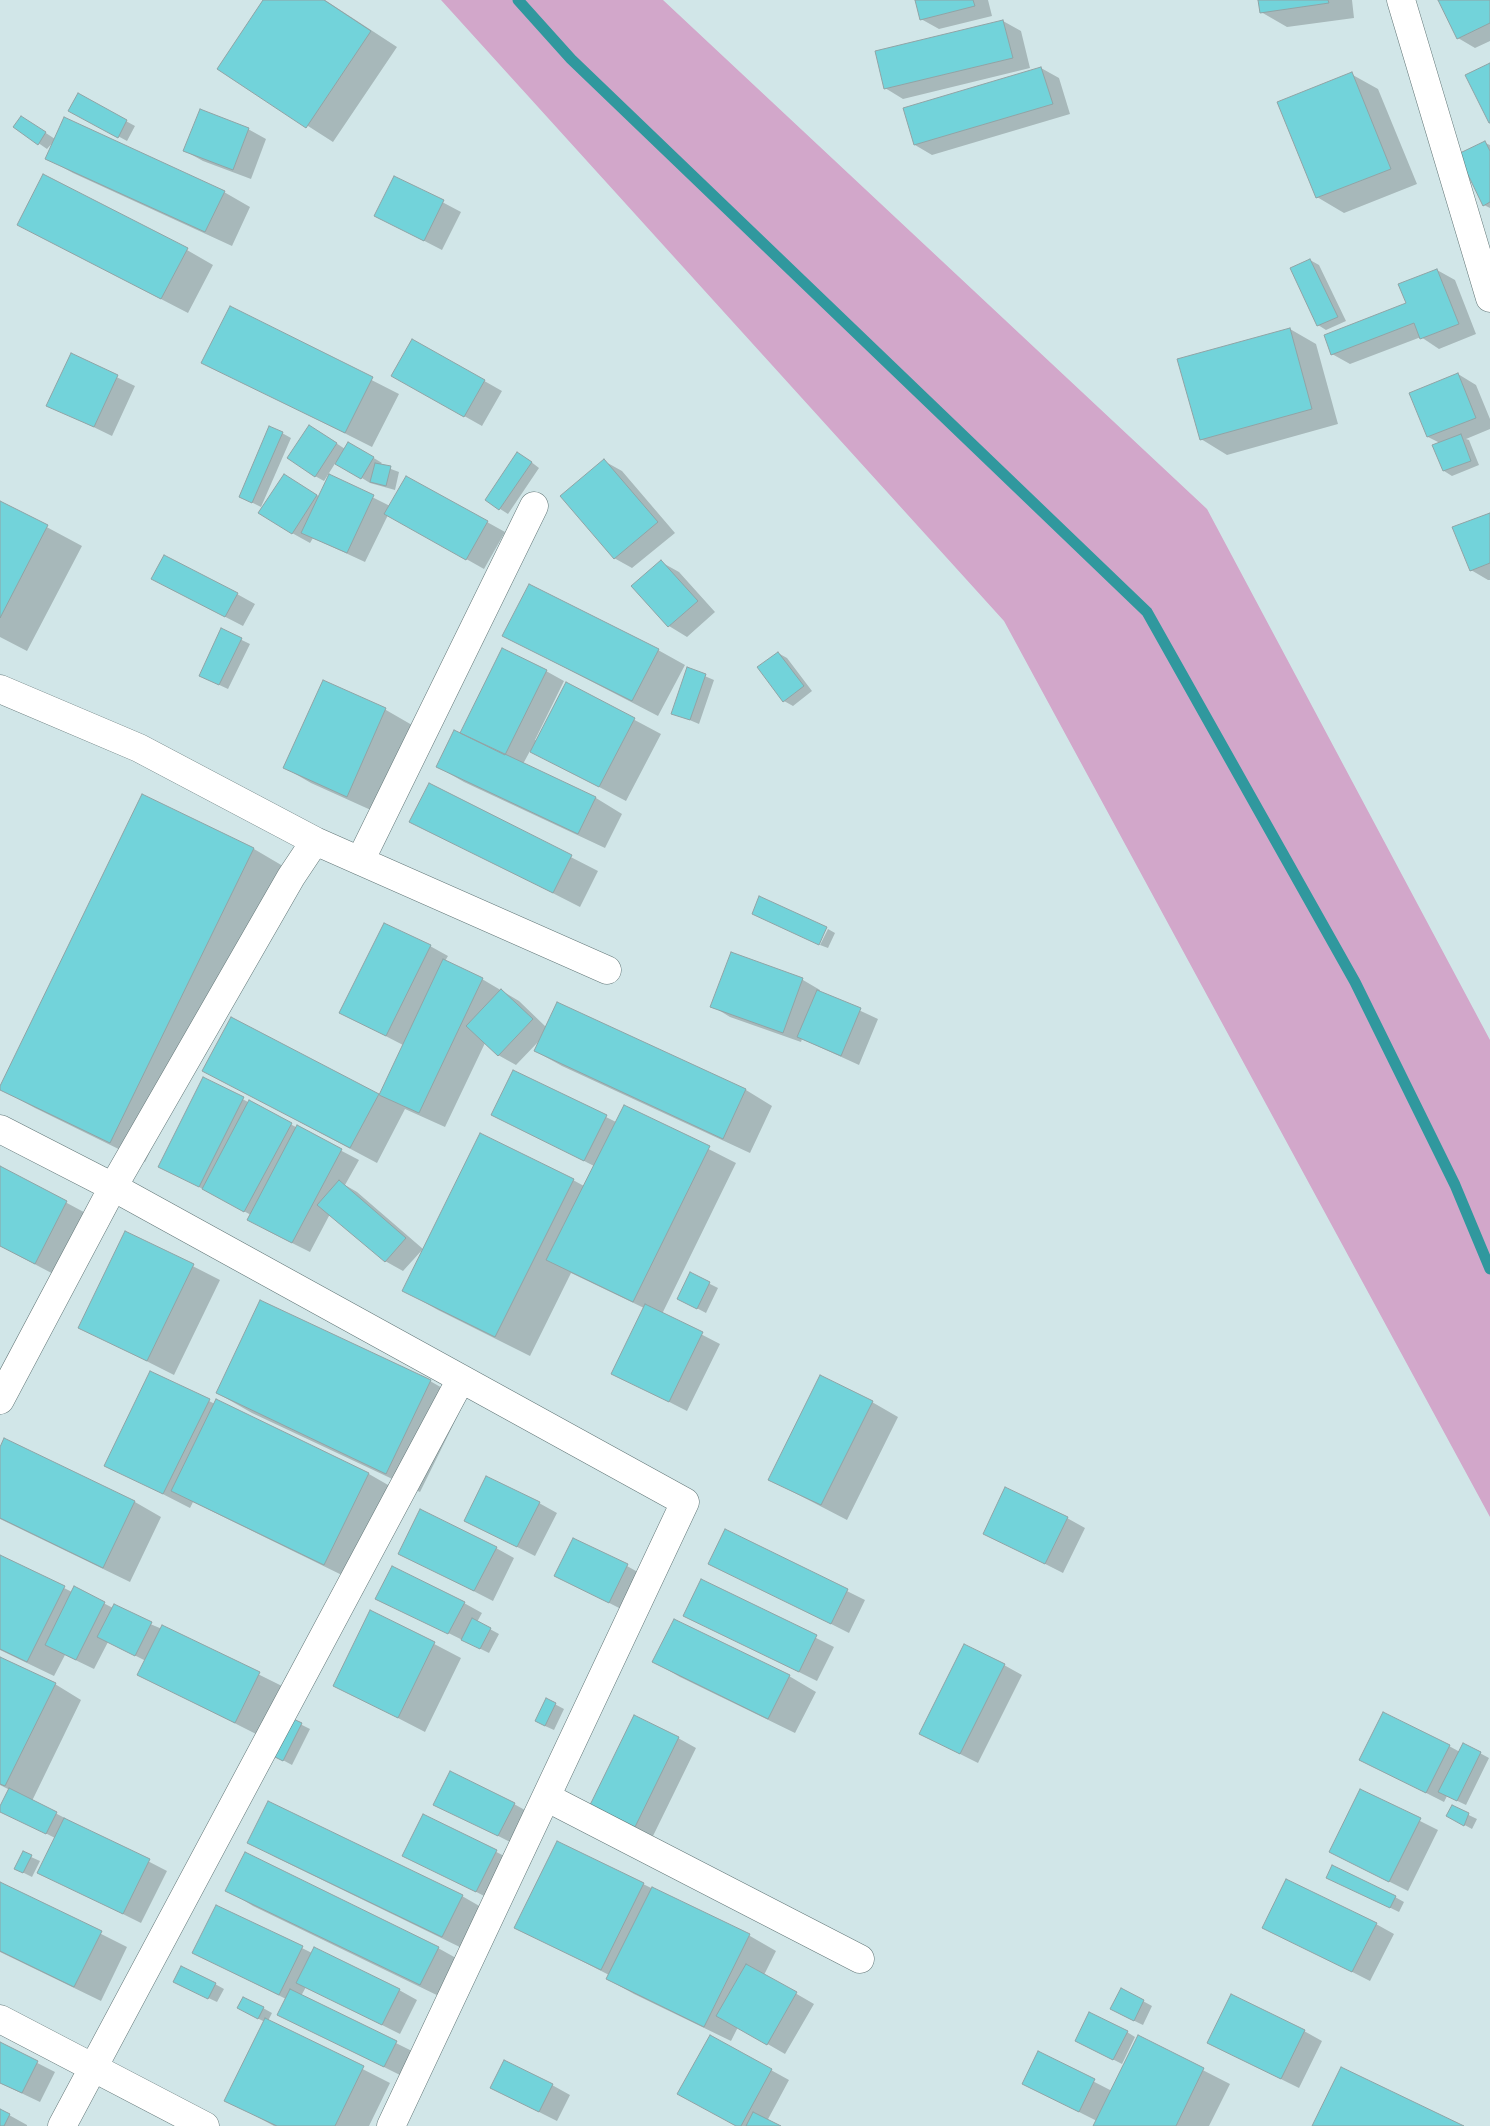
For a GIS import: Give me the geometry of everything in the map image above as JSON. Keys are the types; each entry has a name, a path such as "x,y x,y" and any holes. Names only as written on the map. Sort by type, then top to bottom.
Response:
{"street":[{"path":"1401,0 1490,298"},
{"path":"360,861 534,506"},
{"path":"0,689 139,748 315,841 607,970"},
{"path":"0,1400 113,1187 291,877 315,841"},
{"path":"0,1129 113,1187 685,1502 392,2126"},
{"path":"62,2126 92,2066 461,1379"},
{"path":"546,1797 860,1959"},
{"path":"0,2019 205,2126"}],"shaded area":[{"path":"441,0 663,0 1207,509 1490,1040 1490,1517 1004,621"}],"building":[{"path":"263,0 324,0 371,31 306,128 217,69"},
{"path":"915,0 973,0 975,6 920,20"},
{"path":"1258,0 1328,0 1329,3 1260,13"},
{"path":"1438,0 1490,0 1490,23 1457,39"},
{"path":"1003,20 1013,58 884,89 875,51"},
{"path":"1490,63 1490,123 1489,123 1465,75"},
{"path":"1041,67 1053,104 914,145 903,108"},
{"path":"1352,72 1391,169 1316,198 1277,102"},
{"path":"78,93 127,120 118,138 68,111"},
{"path":"200,109 249,128 233,170 183,151"},
{"path":"21,116 46,132 38,145 13,127"},
{"path":"64,117 225,191 205,232 45,159"},
{"path":"1485,141 1490,151 1490,202 1483,206 1458,154"},
{"path":"43,174 188,248 161,299 17,225"},
{"path":"394,176 444,200 424,241 374,216"},
{"path":"1310,259 1338,317 1317,326 1290,268"},
{"path":"1437,269 1459,324 1420,339 1414,323 1331,355 1324,335 1406,303 1398,284"},
{"path":"230,306 373,377 345,433 201,363"},
{"path":"1290,328 1312,409 1200,440 1177,359"},
{"path":"412,339 485,380 464,417 391,376"},
{"path":"71,353 118,375 94,427 46,406"},
{"path":"1458,373 1476,418 1427,437 1409,393"},
{"path":"309,425 337,443 315,477 287,458"},
{"path":"269,426 283,432 252,503 239,497"},
{"path":"1461,434 1471,461 1443,471 1432,445"},
{"path":"348,442 374,457 361,479 335,464"},
{"path":"517,452 532,462 499,510 485,500"},
{"path":"604,459 658,522 614,559 560,496"},
{"path":"375,463 391,466 386,486 370,482"},
{"path":"284,474 317,495 292,534 258,513"},
{"path":"329,474 374,495 347,553 301,533"},
{"path":"406,476 488,521 466,560 384,514"},
{"path":"0,501 48,525 0,618"},
{"path":"1490,513 1490,563 1470,571 1452,527"},
{"path":"164,555 238,593 225,617 151,579"},
{"path":"661,560 698,601 668,627 631,586"},
{"path":"529,584 659,649 632,701 502,636"},
{"path":"221,628 242,638 219,685 199,676"},
{"path":"502,648 547,670 505,755 460,733"},
{"path":"778,652 804,686 783,702 757,667"},
{"path":"687,667 706,674 690,720 671,714"},
{"path":"323,680 386,708 347,797 283,768"},
{"path":"566,682 635,718 599,787 530,752"},
{"path":"454,730 596,797 578,834 436,767"},
{"path":"429,783 572,855 553,893 409,822"},
{"path":"142,794 254,848 110,1143 0,1090 0,1086"},
{"path":"759,896 827,927 819,945 752,914"},
{"path":"384,923 431,945 386,1036 339,1013"},
{"path":"731,952 803,978 783,1033 710,1007"},
{"path":"443,959 483,978 419,1113 379,1095"},
{"path":"501,989 533,1019 498,1056 466,1026"},
{"path":"817,990 861,1008 841,1056 797,1037"},
{"path":"557,1002 746,1089 723,1139 534,1051"},
{"path":"231,1017 379,1094 350,1148 202,1071"},
{"path":"513,1070 607,1115 584,1161 491,1115"},
{"path":"203,1077 244,1097 199,1187 158,1167"},
{"path":"249,1100 292,1123 244,1212 202,1189"},
{"path":"624,1105 710,1146 633,1302 546,1260"},
{"path":"297,1125 342,1149 292,1243 247,1220"},
{"path":"480,1133 574,1179 495,1337 402,1291"},
{"path":"0,1166 67,1201 35,1264 0,1246"},
{"path":"339,1180 406,1238 385,1262 317,1205"},
{"path":"125,1231 194,1264 147,1361 78,1328"},
{"path":"690,1272 710,1282 697,1309 677,1299"},
{"path":"260,1300 431,1380 386,1474 216,1393"},
{"path":"645,1304 703,1332 669,1402 611,1374"},
{"path":"150,1371 210,1399 163,1494 104,1466"},
{"path":"820,1375 873,1401 821,1505 768,1480"},
{"path":"216,1399 369,1473 324,1565 171,1491"},
{"path":"4,1438 135,1501 103,1568 0,1518 0,1447"},
{"path":"486,1476 540,1502 517,1547 464,1521"},
{"path":"1005,1487 1068,1517 1045,1564 983,1534"},
{"path":"420,1509 497,1547 474,1591 398,1554"},
{"path":"725,1529 848,1589 831,1624 708,1564"},
{"path":"573,1538 628,1564 609,1603 554,1576"},
{"path":"0,1555 65,1586 27,1662 0,1649"},
{"path":"392,1566 465,1602 448,1634 375,1599"},
{"path":"701,1579 817,1635 799,1672 683,1616"},
{"path":"74,1586 105,1602 76,1660 45,1645"},
{"path":"114,1604 152,1622 135,1656 97,1637"},
{"path":"370,1610 435,1642 398,1718 333,1686"},
{"path":"472,1618 491,1628 480,1649 461,1640"},
{"path":"674,1619 790,1675 768,1719 652,1662"},
{"path":"162,1625 260,1672 235,1723 137,1675"},
{"path":"964,1644 1005,1664 960,1754 919,1734"},
{"path":"0,1657 56,1683 5,1786 0,1784"},
{"path":"546,1698 556,1703 545,1726 535,1721"},
{"path":"1383,1712 1450,1745 1426,1793 1359,1760"},
{"path":"634,1715 679,1737 635,1827 590,1805"},
{"path":"287,1716 302,1723 283,1761 269,1754"},
{"path":"1463,1743 1481,1752 1457,1801 1438,1792"},
{"path":"450,1771 515,1803 498,1836 433,1805"},
{"path":"9,1788 57,1812 46,1834 0,1812 0,1806"},
{"path":"1360,1789 1421,1818 1389,1882 1329,1852"},
{"path":"268,1801 463,1895 442,1937 247,1843"},
{"path":"1452,1805 1469,1813 1464,1826 1446,1816"},
{"path":"423,1814 497,1850 476,1892 402,1856"},
{"path":"64,1818 150,1859 123,1914 37,1873"},
{"path":"557,1841 644,1883 601,1970 514,1928"},
{"path":"23,1851 32,1855 23,1873 14,1869"},
{"path":"245,1852 439,1947 420,1985 225,1891"},
{"path":"1332,1865 1396,1896 1390,1908 1326,1878"},
{"path":"1286,1879 1377,1923 1352,1972 1262,1928"},
{"path":"0,1882 102,1931 74,1987 0,1951"},
{"path":"652,1887 750,1934 704,2027 606,1979"},
{"path":"216,1905 303,1946 279,1995 192,1953"},
{"path":"314,1947 400,1989 382,2025 296,1983"},
{"path":"746,1964 797,1992 767,2045 716,2016"},
{"path":"181,1966 216,1983 208,1999 173,1982"},
{"path":"1121,1988 1144,2000 1134,2021 1110,2009"},
{"path":"290,1989 397,2041 384,2067 277,2015"},
{"path":"1231,1994 1305,2030 1281,2079 1207,2043"},
{"path":"243,1997 264,2007 258,2019 237,2008"},
{"path":"1089,2012 1128,2031 1113,2060 1075,2041"},
{"path":"265,2018 364,2066 335,2126 277,2126 224,2101"},
{"path":"710,2035 772,2069 741,2126 736,2126 677,2094"},
{"path":"1138,2035 1204,2068 1176,2126 1093,2126"},
{"path":"0,2042 38,2061 22,2093 0,2083"},
{"path":"1038,2051 1095,2079 1079,2112 1022,2084"},
{"path":"504,2060 553,2084 539,2112 490,2088"},
{"path":"1341,2067 1464,2126 1312,2126"},
{"path":"0,2109 10,2114 4,2126 0,2126"},
{"path":"753,2112 781,2126 746,2126"}],"waterway":[{"path":"518,0 571,59 1147,612 1355,982 1455,1185 1490,1269"}]}
